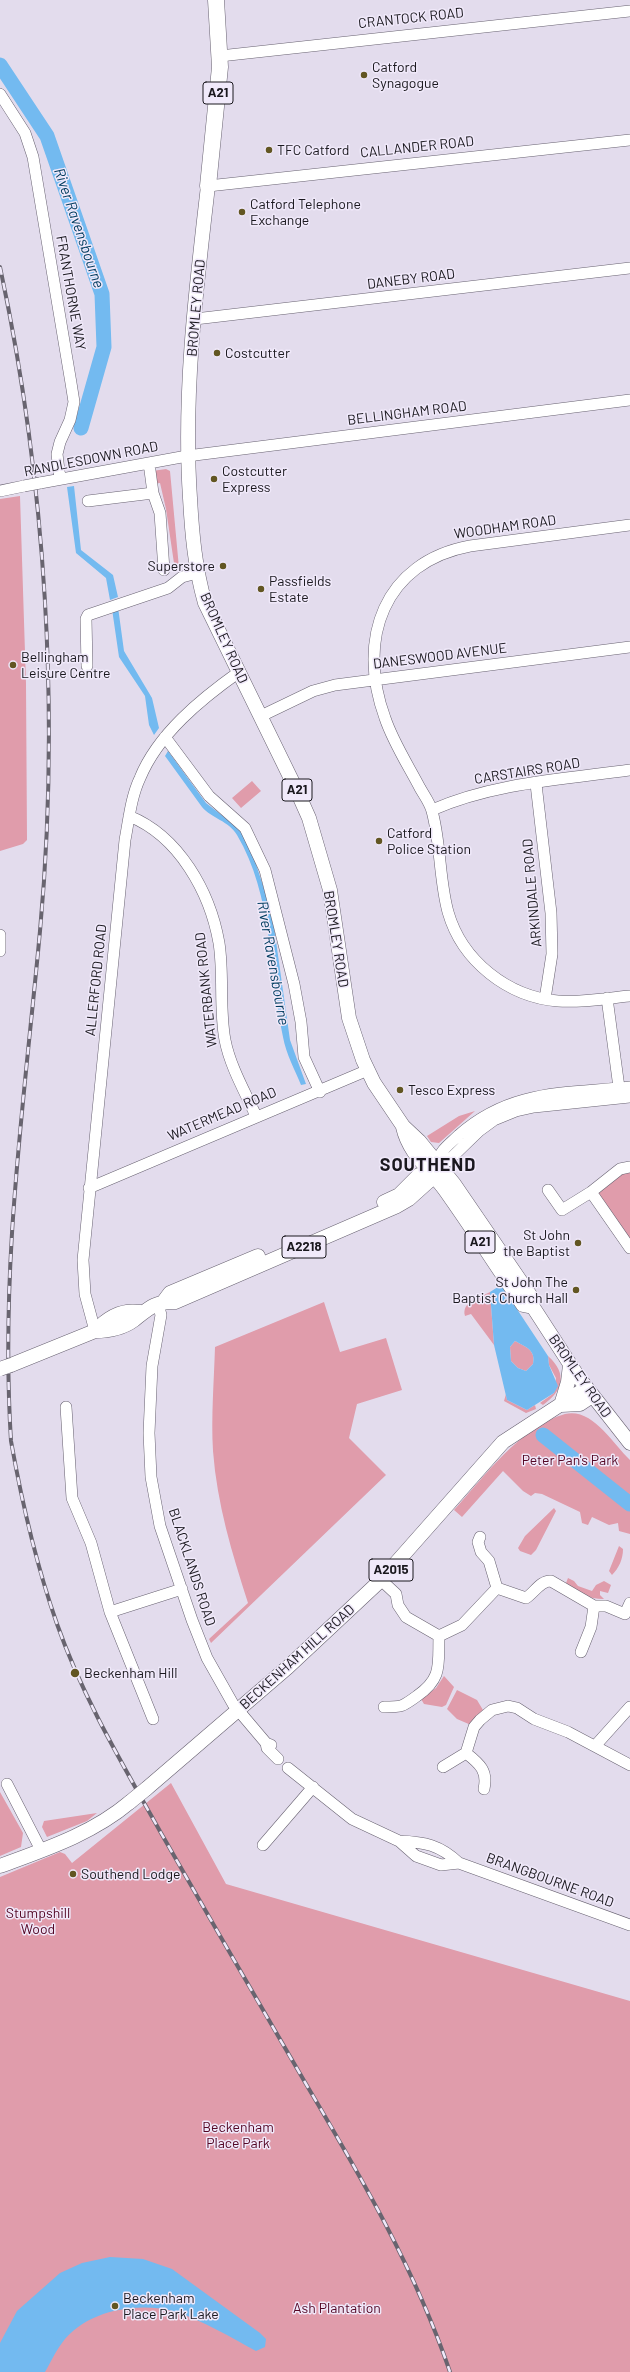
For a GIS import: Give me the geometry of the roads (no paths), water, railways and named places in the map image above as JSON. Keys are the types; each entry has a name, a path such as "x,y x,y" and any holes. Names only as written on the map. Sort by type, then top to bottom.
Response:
{"highway":[{"name":"BROMLEY ROAD","path":"208,186 220,56 216,0"}],"main road":[{"name":"BROMLEY ROAD","path":"208,186 188,399 187,456 192,539 197,573 205,603 300,797 314,833 333,905 349,1018 357,1046 368,1070 403,1126 406,1141 433,1168 446,1191 523,1305 533,1307 589,1392 630,1443"},
{"name":"A2218","path":"5,1367 95,1331 115,1328 133,1320 140,1312 161,1303 170,1293 267,1257 379,1209 399,1194 419,1175 433,1168"},
{"path":"561,1405 568,1382 570,1365"},
{"name":"BECKENHAM HILL ROAD","path":"0,1866 41,1850 112,1817 238,1710 381,1580 503,1442 561,1405 580,1404 589,1392"}],"street":[{"name":"CRANTOCK ROAD","path":"220,56 345,40 630,11"},
{"name":"FRANTHORNE WAY","path":"0,94 25,133 32,158 70,376 74,402 70,420 57,454 60,479"},
{"name":"CALLANDER ROAD","path":"208,186 630,140"},
{"name":"DANEBY ROAD","path":"195,319 630,268"},
{"name":"BELLINGHAM ROAD","path":"187,456 630,400"},
{"name":"RANDLESDOWN ROAD","path":"0,491 187,456"},
{"path":"149,463 153,493 160,513 164,570"},
{"path":"88,501 153,493"},
{"name":"WOODHAM ROAD","path":"630,526 470,546 453,549 427,560 396,587 382,612 376,638 377,679 385,718 432,810 448,911 462,943 476,962 494,977 520,992 545,999 571,1001 630,996"},
{"path":"86,666 86,619 88,615 168,588 182,576 197,573"},
{"name":"DANESWOOD AVENUE","path":"261,716 323,687 630,647"},
{"name":"ALLERFORD ROAD","path":"95,1331 88,1307 83,1278 89,1188 129,816 140,777 165,737 198,705 239,672"},
{"path":"165,737 209,796 244,828 265,870 294,984 301,1022 304,1057 320,1092"},
{"name":"CARSTAIRS ROAD","path":"432,810 477,794 630,770"},
{"name":"ARKINDALE ROAD","path":"536,784 550,913 552,954 545,999"},
{"name":"WATERBANK ROAD","path":"129,816 139,820 173,847 186,862 207,902 219,943 225,1041 256,1116"},
{"path":"0,935 0,951"},
{"path":"433,1168 439,1154 473,1123 505,1105 532,1097 625,1093 607,998"},
{"name":"WATERMEAD ROAD","path":"89,1188 256,1116 320,1092 368,1070"},
{"path":"548,1190 562,1210 591,1192 620,1169 630,1167"},
{"path":"591,1192 630,1248"},
{"name":"BLACKLANDS ROAD","path":"161,1303 149,1397 151,1477 160,1526 207,1658 233,1704 238,1710"},
{"path":"66,1407 72,1498 91,1543 110,1612 153,1719"},
{"path":"480,1537 478,1542 481,1552 489,1561 497,1588"},
{"path":"381,1580 396,1594 398,1605 406,1617 439,1636"},
{"path":"497,1588 526,1598 534,1593 541,1584 546,1581 551,1582 594,1606 606,1606 625,1614 630,1603"},
{"path":"439,1636 466,1622 497,1588"},
{"path":"110,1612 182,1589"},
{"path":"581,1652 591,1627 594,1606"},
{"path":"384,1707 403,1707 435,1681 438,1669 439,1636"},
{"path":"443,1767 466,1753 474,1727 480,1720 492,1710 508,1706 517,1708 546,1724 568,1732 630,1764"},
{"path":"595,1746 630,1707"},
{"path":"238,1710 268,1744 267,1748 278,1759"},
{"path":"466,1753 481,1765 486,1778 484,1790"},
{"name":"BRANGBOURNE ROAD","path":"291,1769 352,1819 399,1841 416,1856 441,1865 459,1864 630,1925"},
{"path":"7,1784 41,1850"},
{"path":"263,1844 313,1787"}],"water":[{"path":"74,486 81,550 113,575 118,597 110,600 106,578 76,553 67,487"},
{"path":"118,607 124,651 152,698 159,728 154,735 149,725 145,696 119,657 112,609"},
{"path":"168,751 206,803 241,830 253,855 272,913 290,1040 306,1084 301,1085 284,1043 278,1012 264,908 249,858 234,830 202,807 165,756"},
{"path":"501,1285 548,1356 549,1365 558,1386 554,1393 527,1410 507,1400 494,1345 490,1292","holes":["515,1341 532,1352 534,1359 533,1364 526,1371 518,1368 511,1361 510,1347"]},
{"name":"Beckenham Place Park Lake","path":"110,2257 143,2259 172,2269 260,2333 266,2339 265,2347 256,2351 206,2324 176,2312 161,2309 130,2308 99,2316 72,2332 55,2353 45,2372 0,2372 0,2343 17,2311 60,2273 82,2263"}],"waterway":[{"name":"River Ravensbourne","path":"0,65 47,136 102,294 104,347 81,428"},
{"name":"River Ravensbourne","path":"543,1435 630,1504"}],"railway":[{"path":"0,267 16,348 38,514 45,598 48,682 49,766 46,849 40,931 15,1185 11,1248 8,1376 11,1441 20,1487 30,1533 49,1601 67,1651 91,1705 161,1833 386,2224 404,2260 436,2334 450,2372"}],"place":[{"name":"Catford Synagogue","path":"364,75"},
{"name":"TFC Catford","path":"269,150"},
{"name":"Catford Telephone Exchange","path":"242,212"},
{"name":"Costcutter","path":"217,353"},
{"name":"Costcutter Express","path":"214,479"},
{"name":"Superstore","path":"223,566"},
{"name":"Passfields Estate","path":"261,589"},
{"name":"Bellingham Leisure Centre","path":"13,665"},
{"name":"Catford Police Station","path":"379,841"},
{"name":"Tesco Express","path":"400,1090"},
{"name":"St John the Baptist","path":"578,1243"},
{"name":"St John The Baptist Church Hall","path":"576,1290"},
{"name":"Beckenham Hill","path":"75,1673"},
{"name":"Southend Lodge","path":"73,1874"},
{"name":"Beckenham Place Park Lake","path":"115,2306"}],"district":[{"name":"SOUTHEND","path":"428,1165"}],"park label":[{"name":"Peter Pan's Park","path":"570,1460"},
{"name":"Stumpshill Wood","path":"38,1922"},
{"name":"Beckenham Place Park","path":"238,2136"},
{"name":"Ash Plantation","path":"337,2308"}]}
